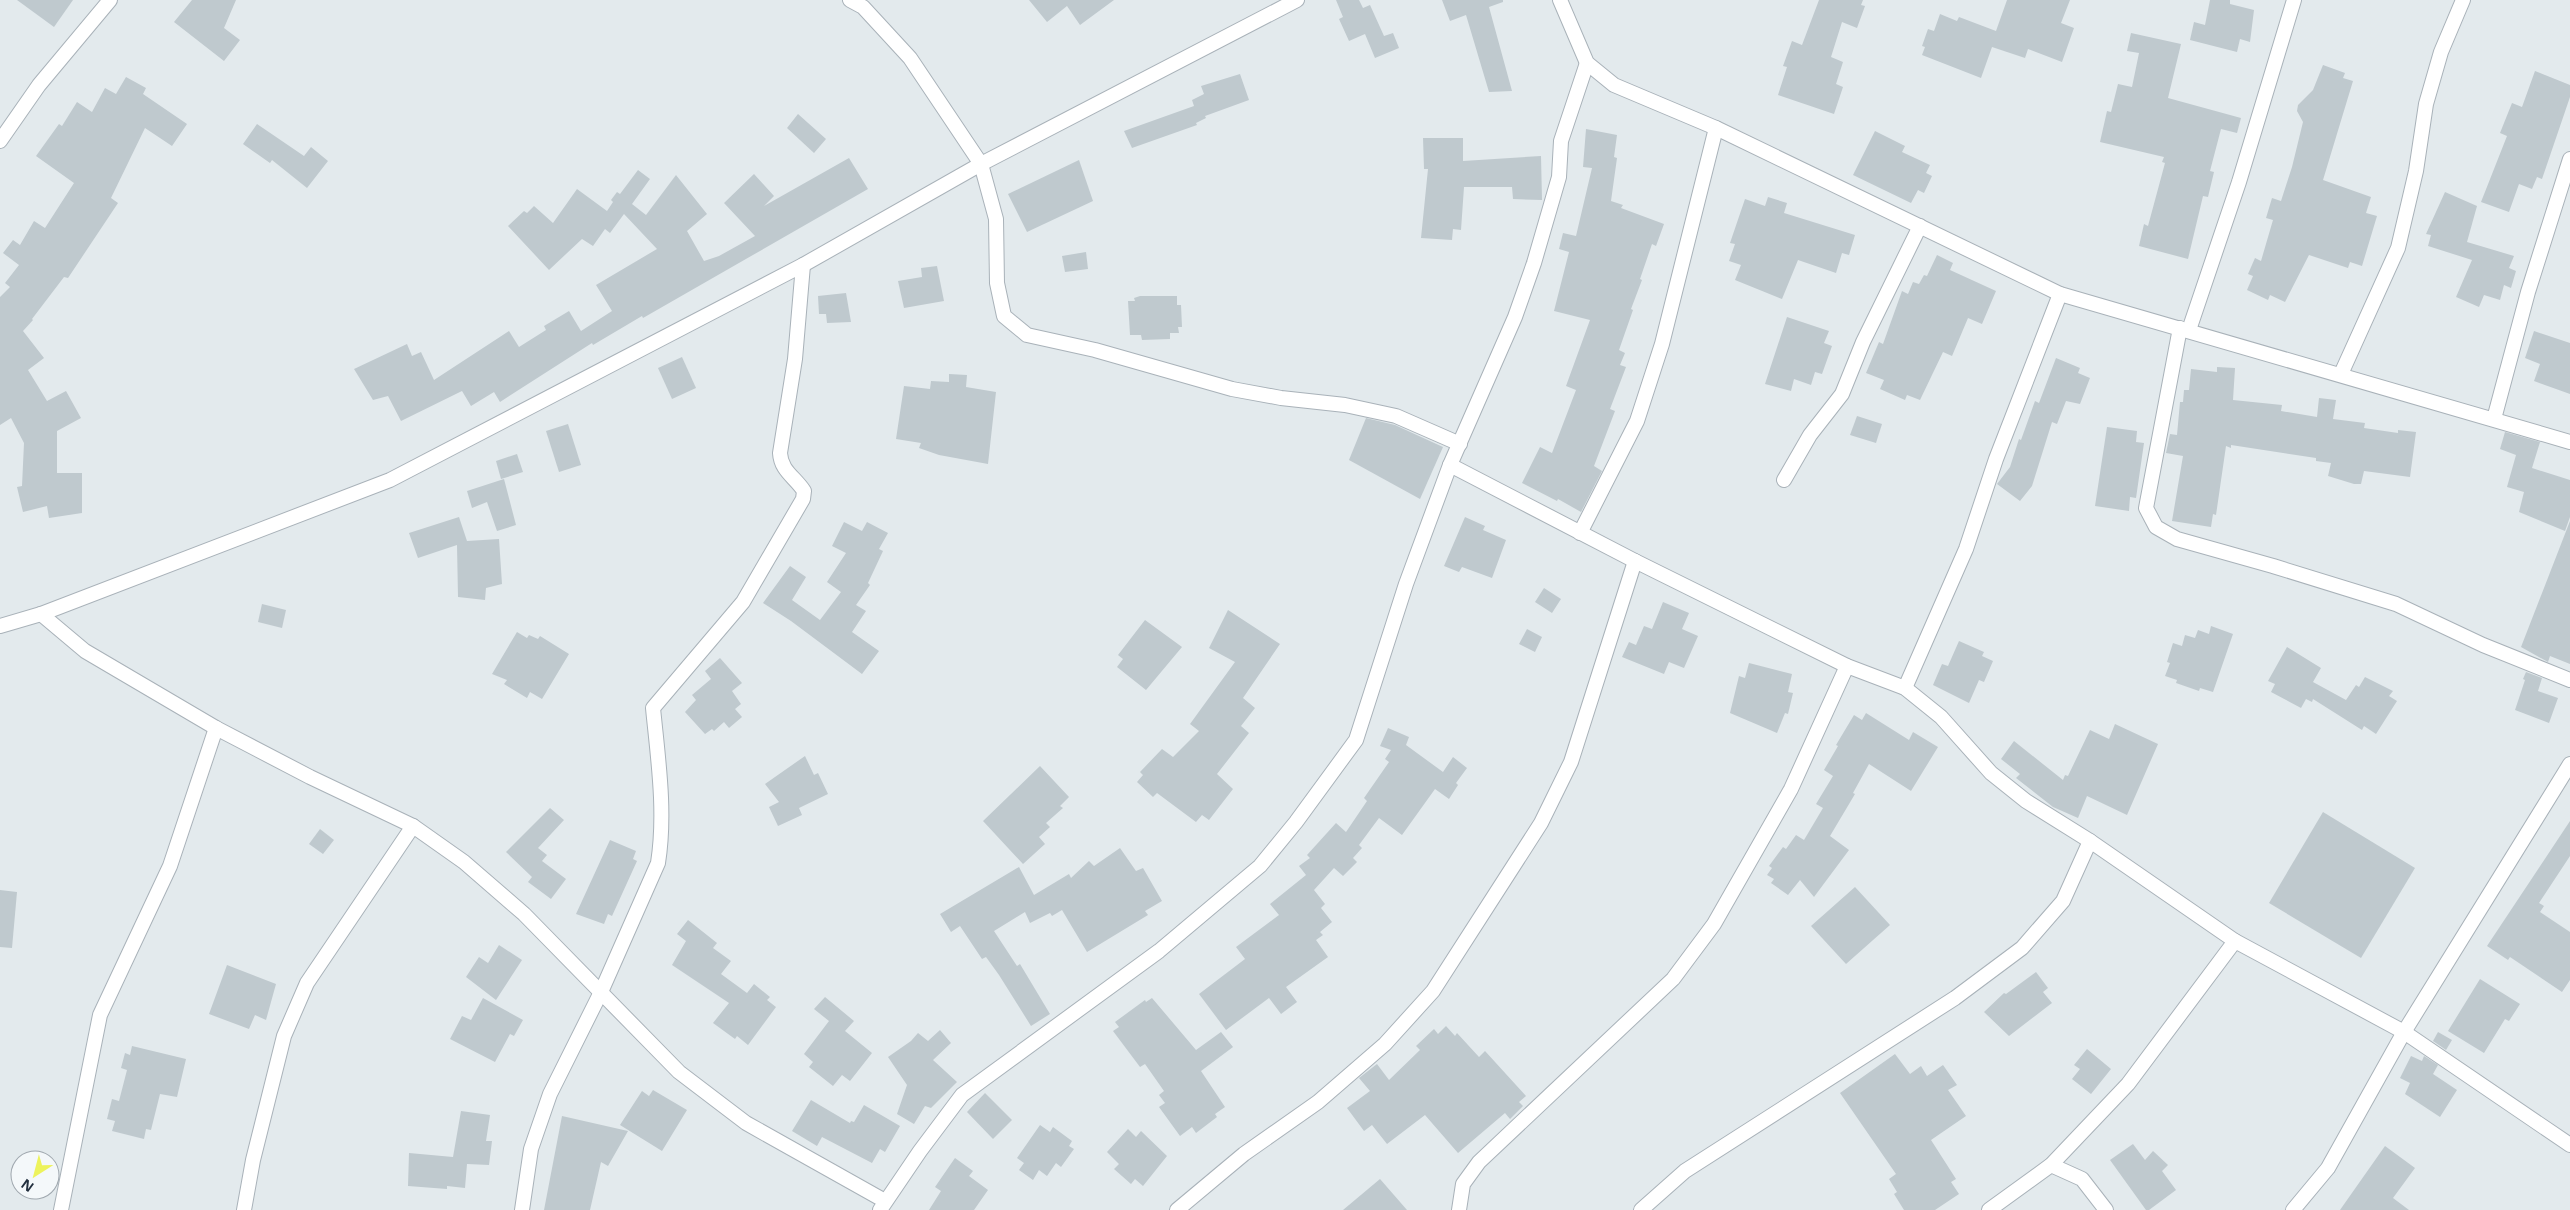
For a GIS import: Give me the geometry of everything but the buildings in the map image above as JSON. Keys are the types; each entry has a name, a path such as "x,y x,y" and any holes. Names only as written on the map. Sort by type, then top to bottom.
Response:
{"street":[{"path":"0,141 39,85 110,0"},
{"path":"850,0 863,7 910,58 981,164 996,219 997,283 1004,316 1027,335 1096,350 1232,388 1281,398 1345,405 1396,416 1460,444"},
{"path":"0,626 41,614 390,480 803,265 981,164 1297,0"},
{"path":"1560,0 1586,63 1614,85 1716,128 2060,294 2570,442"},
{"path":"2294,0 2240,182 2185,329 2146,508 2156,527 2177,539 2274,566 2396,604 2483,645 2570,680"},
{"path":"2341,374 2398,248 2416,172 2426,104 2441,52 2463,0"},
{"path":"41,614 85,651 216,728 310,778 413,826 464,862 517,907 679,1072 746,1124 883,1205 962,1095 1159,951 1260,866 1296,822 1356,740 1406,584 1450,465 1515,317 1534,263 1559,177 1561,140 1586,63"},
{"path":"1580,533 1637,421 1662,344 1716,128"},
{"path":"2494,419 2528,292 2570,159"},
{"path":"1784,480 1810,435 1842,394 1863,342 1920,226"},
{"path":"522,1210 531,1149 550,1094 602,992 658,863 661,847 660,785 653,708 743,602 803,499 804,491 788,474 780,460 780,453 795,359 803,265"},
{"path":"1905,688 1966,549 1996,459 2060,294"},
{"path":"1450,465 1635,561 1847,666 1905,688 1942,717 1990,773 2026,801 2090,841 2234,941 2404,1032 2570,1146"},
{"path":"1177,1210 1266,1137 1318,1102 1385,1044 1433,990 1541,823 1571,762 1635,561"},
{"path":"1458,1210 1464,1184 1479,1162 1673,979 1714,924 1791,789 1847,666"},
{"path":"61,1210 100,1015 170,866 216,728"},
{"path":"2293,1210 2328,1168 2404,1032 2570,764"},
{"path":"244,1210 253,1160 284,1036 307,983 413,826"},
{"path":"1641,1210 1685,1172 1955,998 2022,948 2063,901 2090,841"},
{"path":"1989,1210 2051,1165 2128,1084 2234,941"},
{"path":"2051,1165 2082,1179 2106,1210"}]}
